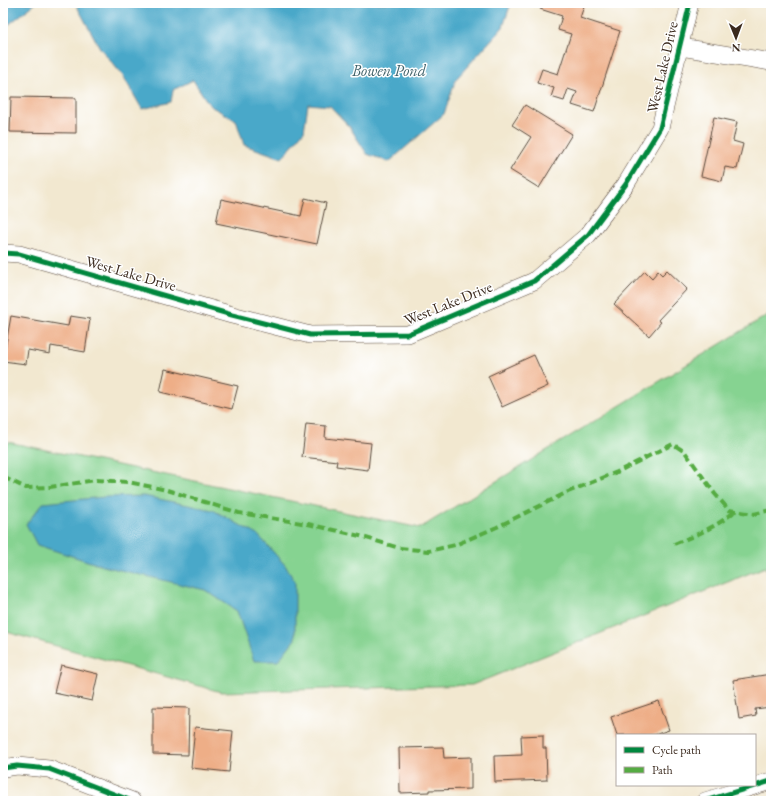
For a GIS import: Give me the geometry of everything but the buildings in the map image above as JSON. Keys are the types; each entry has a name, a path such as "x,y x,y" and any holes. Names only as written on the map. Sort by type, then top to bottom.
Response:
{"street":[{"name":"West Lake Drive","path":"3,253 19,254 310,335 408,334 534,281 588,235 626,184 660,128 681,47 690,3"},
{"path":"681,47 771,62"},
{"path":"3,768 17,766 49,769 132,801"},
{"path":"756,786 771,781"},
{"path":"705,801 754,786"}],"green space":[{"path":"771,313 771,577 765,567 472,685 221,692 3,631 3,441 420,528"}],"water":[{"path":"3,3 36,3 3,29"},
{"name":"Bowen Pond","path":"75,3 511,3 503,27 456,79 444,114 389,162 367,154 349,126 330,106 308,104 304,131 282,158 244,145 236,120 210,106 193,80 173,90 171,102 142,109 123,76 100,48"},
{"path":"144,496 213,510 258,535 285,565 295,582 295,639 278,661 254,661 237,611 205,590 103,566 37,545 26,524 43,503 104,497"}],"marked path":[{"path":"3,477 26,488 50,487 96,480 128,482 167,490 239,513 308,524 360,536 399,548 429,551 455,545 497,527 568,492 617,472 673,444 685,452 715,494 729,510 754,514 771,510"},
{"path":"674,544 714,526 735,511"}],"cycle path":[{"path":"3,253 19,254 232,315 310,335 408,334 534,281 588,235 626,184 660,128 690,3"},
{"path":"3,768 17,766 49,769 132,801"},
{"path":"756,786 771,781"},
{"path":"705,801 754,786"}]}
